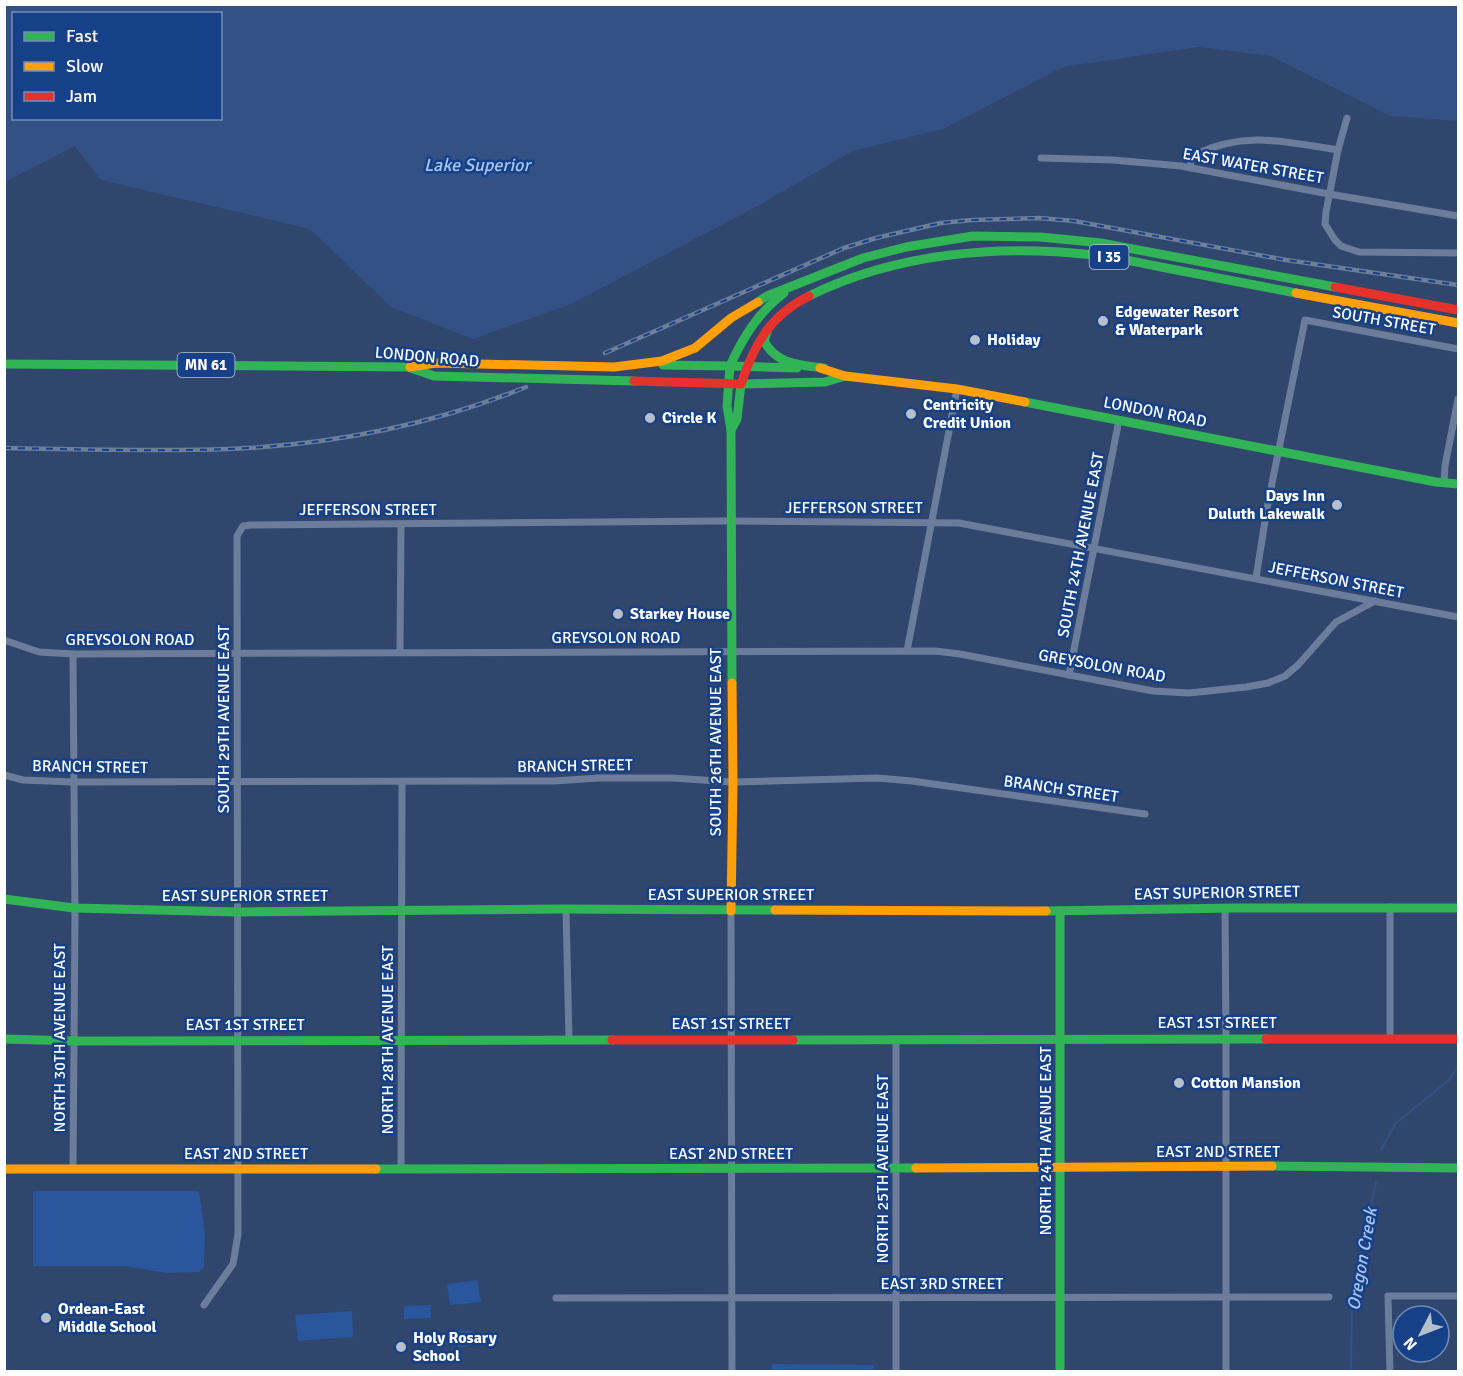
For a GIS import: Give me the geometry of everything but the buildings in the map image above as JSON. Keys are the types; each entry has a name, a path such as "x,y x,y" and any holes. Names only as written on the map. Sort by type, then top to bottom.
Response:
{"main road":[{"name":"I 35","path":"730,366 749,327 764,309 800,283 863,258 906,247 973,236 1040,237 1101,243 1458,310"},
{"name":"I 35","path":"746,367 754,348 770,325 784,312 837,283 901,262 984,252 1039,250 1097,255 1458,323"},
{"path":"614,367 662,361 685,353 701,344 741,311 767,296 800,283"},
{"path":"770,325 764,341 768,352 780,362 824,368"},
{"name":"MN 61","path":"408,367 436,363 614,367"},
{"name":"LONDON ROAD","path":"4,364 408,367 434,376 728,384 825,382 846,376"},
{"name":"LONDON ROAD","path":"614,367 649,365 824,368 846,376 957,389 1278,453 1458,484"},
{"name":"SOUTH 26TH AVENUE EAST","path":"730,366 727,418 731,430 733,782 731,911"},
{"name":"SOUTH 26TH AVENUE EAST","path":"731,430 737,419 741,384 746,367"},
{"name":"EAST SUPERIOR STREET","path":"4,899 74,908 238,912 566,909 1060,911 1458,908"},
{"name":"NORTH 24TH AVENUE EAST","path":"1060,911 1060,1371"},
{"name":"EAST 1ST STREET","path":"4,1039 74,1041 1458,1039"},
{"name":"EAST 2ND STREET","path":"4,1169 1226,1166 1458,1168"}],"street":[{"path":"1347,118 1338,150 1325,224 1335,240 1349,250 1359,252 1458,253"},
{"path":"1190,168 1194,155 1242,140 1268,139 1338,150"},
{"name":"EAST WATER STREET","path":"1041,158 1113,160 1190,168 1458,216"},
{"name":"SOUTH STREET","path":"1278,453 1305,320 1458,349"},
{"path":"907,651 957,389"},
{"path":"1444,482 1458,399"},
{"name":"SOUTH 24TH AVENUE EAST","path":"1069,675 1119,420"},
{"path":"1256,578 1278,453"},
{"name":"JEFFERSON STREET","path":"241,528 250,525 730,521 959,523 1458,617"},
{"path":"400,652 401,524"},
{"name":"SOUTH 29TH AVENUE EAST","path":"204,1305 235,1259 238,1234 237,536 241,528"},
{"name":"GREYSOLON ROAD","path":"4,640 39,652 73,654 907,651 960,654 1140,689 1179,693 1268,683 1291,671 1336,622 1375,601"},
{"name":"NORTH 30TH AVENUE EAST","path":"73,654 73,1169"},
{"name":"BRANCH STREET","path":"4,775 23,780 73,782 402,782 672,778 733,782 887,779 1145,814"},
{"name":"NORTH 28TH AVENUE EAST","path":"401,1169 402,782"},
{"path":"1390,907 1390,1038"},
{"path":"1225,908 1226,1371"},
{"path":"566,909 569,1040"},
{"path":"731,911 732,1371"},
{"name":"NORTH 25TH AVENUE EAST","path":"896,1039 896,1371"},
{"path":"1390,1371 1388,1296 1458,1296"},
{"name":"EAST 3RD STREET","path":"556,1298 1329,1297"}],"shaded area":[{"path":"33,1191 199,1191 205,1234 204,1267 199,1272 167,1273 125,1266 33,1266"},
{"path":"477,1280 481,1302 450,1305 447,1284"},
{"path":"431,1305 431,1318 404,1319 404,1306"},
{"path":"352,1311 353,1337 298,1341 295,1315"},
{"path":"472,1331 479,1344 458,1348 456,1338 450,1332"},
{"path":"772,1364 874,1365 874,1371 772,1371"}],"water":[{"name":"Lake Superior","path":"5,4 1458,5 1458,121 1390,116 1271,56 1198,47 1063,67 943,129 853,151 754,208 571,304 473,339 391,307 310,229 101,180 75,146 5,182"}],"waterway":[{"name":"Oregon Creek","path":"1381,1150 1395,1124 1450,1079 1458,1065"},
{"name":"Oregon Creek","path":"1351,1372 1352,1300 1376,1182"}],"railway":[{"path":"605,353 844,248 941,223 972,220 1039,218 1074,221 1286,260 1458,285"},
{"path":"4,448 200,450 304,443 380,431 417,422 526,387"}],"traffic: fast":[{"path":"758,302 767,296 863,258 906,247 973,236 1040,237 1101,243 1335,287"},
{"path":"809,296 842,281 912,261 948,255 1021,251 1111,257 1296,293"},
{"path":"663,365 730,366 752,326 784,293"},
{"path":"767,332 764,341 775,355 790,362 824,368"},
{"path":"4,364 408,367 434,376 634,381"},
{"path":"732,683 731,430 727,406 730,366 797,368"},
{"path":"731,430 737,419 741,384 825,382 845,376"},
{"path":"1025,402 1436,482 1458,484"},
{"path":"4,899 74,908 238,912 559,909 775,910"},
{"path":"1046,911 1458,908"},
{"path":"1060,911 1060,1372"},
{"path":"4,1039 74,1041 612,1040"},
{"path":"793,1040 1266,1039"},
{"path":"1272,1166 1458,1168"},
{"path":"376,1169 916,1168"}],"traffic: slow":[{"path":"1296,293 1458,323"},
{"path":"410,367 436,363 614,367 662,361 695,348 731,318 758,302"},
{"path":"820,368 845,376 957,389 1025,402"},
{"path":"731,911 732,683"},
{"path":"775,910 1046,911"},
{"path":"916,1168 1272,1166"},
{"path":"4,1169 376,1169"}],"traffic: jam":[{"path":"1335,287 1458,310"},
{"path":"634,381 741,384 765,332 784,312 809,296"},
{"path":"1266,1039 1458,1039"},
{"path":"612,1040 793,1040"}],"place":[{"name":"Edgewater Resort & Waterpark","path":"1103,321"},
{"name":"Holiday","path":"975,340"},
{"name":"Centricity Credit Union","path":"911,414"},
{"name":"Circle K","path":"650,418"},
{"name":"Days Inn Duluth Lakewalk","path":"1337,505"},
{"name":"Starkey House","path":"618,614"},
{"name":"Cotton Mansion","path":"1179,1083"},
{"name":"Ordean-East Middle School","path":"46,1318"},
{"name":"Holy Rosary School","path":"401,1347"}]}
